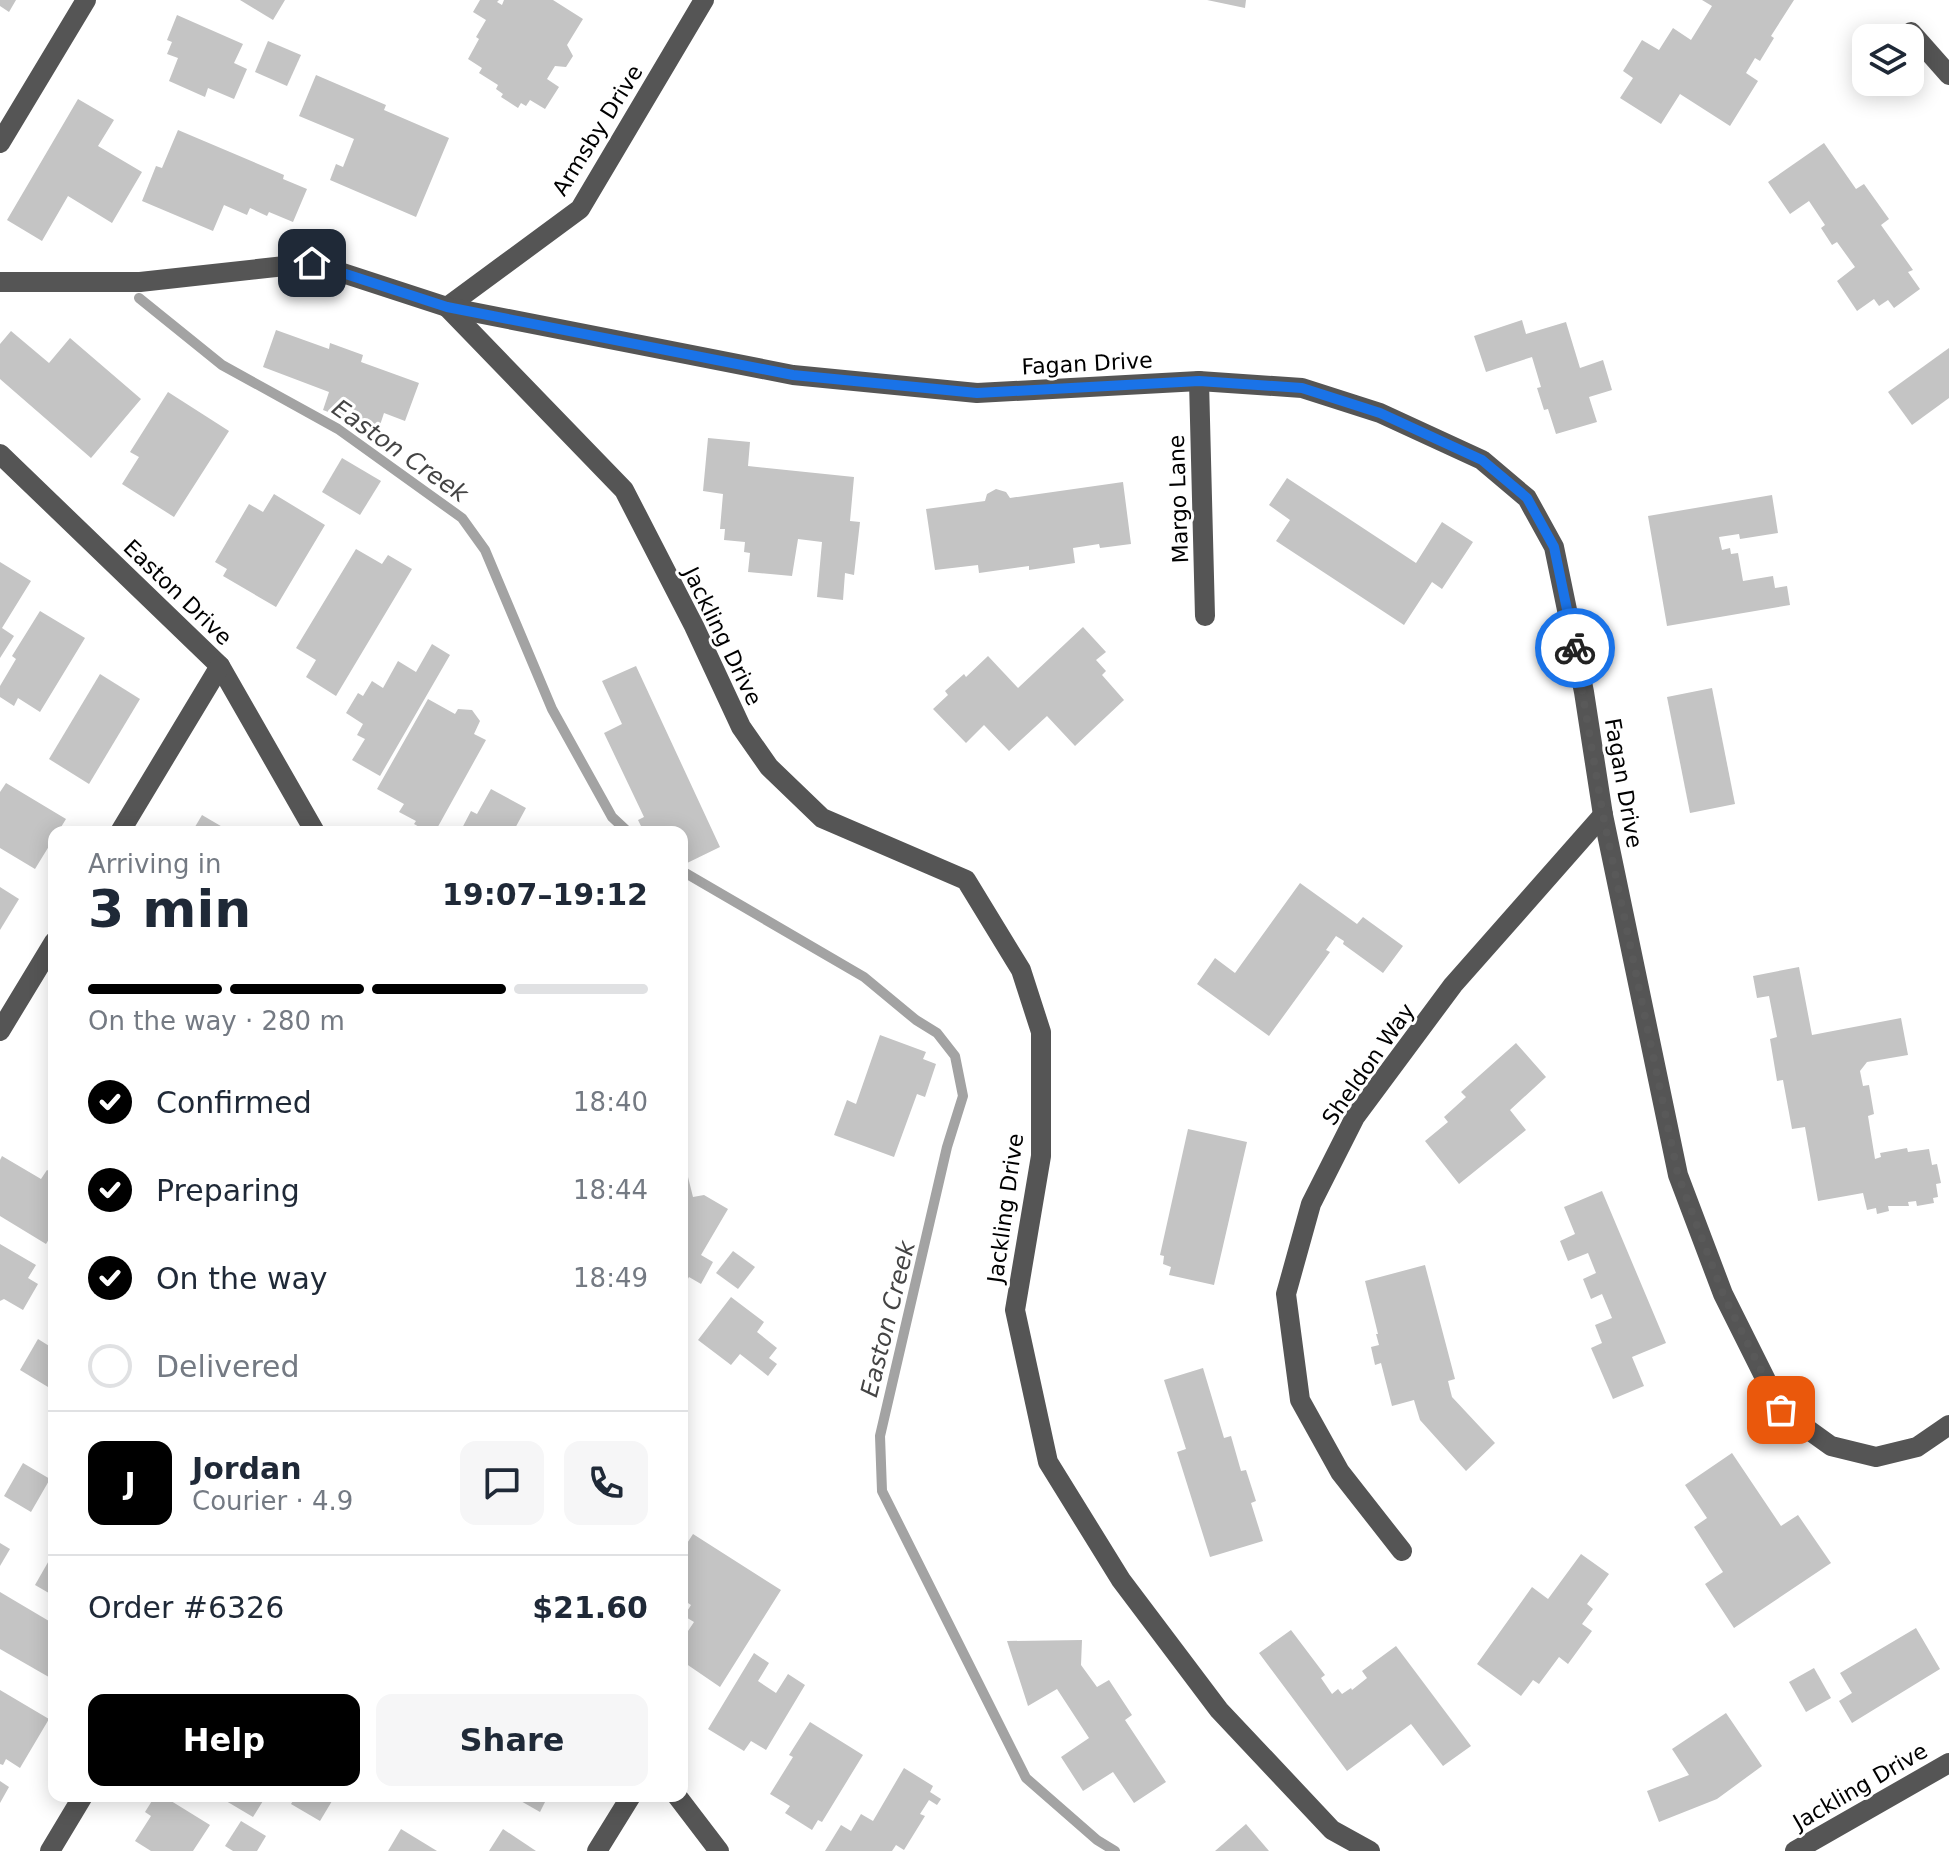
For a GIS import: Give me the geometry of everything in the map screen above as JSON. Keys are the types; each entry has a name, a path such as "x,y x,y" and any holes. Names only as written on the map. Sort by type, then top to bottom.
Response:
{"street":[{"path":"0,143 86,0"},
{"name":"Armsby Drive","path":"447,307 580,209 704,0"},
{"path":"1924,47 1949,75"},
{"path":"0,282 140,282 312,263 447,307"},
{"name":"Fagan Drive","path":"447,307 808,377 977,393 1199,381 1302,388 1380,413 1482,460 1527,498 1554,547 1584,692 1603,815 1678,1175 1723,1294 1781,1410 1831,1446 1876,1457 1917,1447 1949,1425"},
{"name":"Jackling Drive","path":"447,307 624,490 694,626 741,727 769,767 822,818 966,880 1021,970 1041,1032 1041,1156 1015,1310 1048,1462 1121,1580 1219,1710 1332,1830 1370,1851"},
{"name":"Margo Lane","path":"1199,381 1205,616"},
{"name":"Easton Drive","path":"0,454 220,666 312,826"},
{"path":"124,826 220,666"},
{"name":"Sheldon Way","path":"1402,1551 1340,1472 1300,1400 1286,1294 1311,1204 1355,1117 1453,985 1603,815"},
{"path":"0,1031 48,952"},
{"name":"Jackling Drive","path":"1795,1851 1949,1763"},
{"path":"50,1851 79,1802"},
{"path":"597,1851 627,1802"},
{"path":"682,1802 719,1851"}],"building":[{"path":"0,0 16,0 9,12 0,6"},
{"path":"240,0 285,0 273,20"},
{"path":"480,0 499,0 497,2 502,5 504,0 553,0 583,19 567,45 573,56 566,67 555,66 547,79 559,87 545,109 530,100 526,106 521,103 518,108 501,97 503,94 496,89 498,85 479,73 482,68 468,59 486,20 473,12"},
{"path":"1207,0 1246,0 1245,8"},
{"path":"1702,0 1794,0 1771,36 1774,38 1760,61 1755,58 1746,73 1758,81 1730,126 1680,94 1661,124 1620,98 1633,78 1623,71 1642,40 1659,50 1673,28 1691,40 1712,6"},
{"path":"177,15 243,44 234,63 247,69 234,99 208,88 205,97 169,81 178,58 167,54 172,42 167,40"},
{"path":"268,41 301,55 287,86 255,72"},
{"path":"316,75 386,105 384,110 449,138 416,217 330,180 336,164 343,167 354,139 299,116"},
{"path":"78,99 114,120 98,146 142,172 112,223 68,196 42,241 7,220"},
{"path":"178,130 284,175 283,179 307,189 293,222 250,208 247,215 224,205 213,231 142,201 156,166 162,168"},
{"path":"1824,143 1856,189 1864,184 1889,219 1881,225 1913,270 1908,272 1920,289 1894,308 1888,300 1879,306 1874,299 1857,311 1837,281 1855,267 1837,242 1832,245 1821,228 1825,225 1809,201 1790,214 1768,182"},
{"path":"1522,320 1526,334 1566,322 1580,368 1603,360 1612,390 1589,397 1597,422 1556,434 1537,388 1541,387 1532,357 1486,372 1474,336"},
{"path":"276,330 329,349 330,343 363,355 361,362 419,383 405,421 384,413 378,431 323,410 329,392 263,367"},
{"path":"11,331 49,363 70,338 141,399 91,458 0,379 0,344"},
{"path":"1949,348 1949,398 1912,425 1888,392"},
{"path":"168,392 229,431 174,517 122,484 139,457 130,452"},
{"path":"708,438 750,442 748,466 854,477 850,521 860,522 854,575 845,573 843,600 817,597 822,542 798,539 792,576 748,572 750,553 744,552 745,542 724,540 725,529 720,529 723,494 703,491"},
{"path":"342,458 381,481 360,515 322,492"},
{"path":"1287,478 1416,563 1442,522 1473,542 1442,589 1432,582 1404,625 1276,541 1290,520 1269,505"},
{"path":"1123,482 1131,544 1073,548 1075,563 1029,570 1029,566 979,573 978,565 935,570 926,509 985,501 987,494 996,489 1006,492 1010,498"},
{"path":"274,494 325,525 276,607 223,576 227,569 215,562 249,504 263,512"},
{"path":"1772,495 1778,533 1740,539 1739,534 1719,537 1722,550 1730,548 1731,554 1738,553 1743,581 1773,576 1775,588 1787,586 1790,605 1667,626 1648,516"},
{"path":"356,549 382,564 388,555 412,569 336,696 306,677 316,660 296,648"},
{"path":"0,562 31,581 2,628 14,636 0,658"},
{"path":"40,611 85,638 40,712 18,698 14,706 0,697 0,686 16,659 12,656"},
{"path":"1083,627 1106,652 1096,660 1106,671 1102,675 1124,700 1075,746 1047,716 1009,751 984,725 966,743 933,709 948,695 945,691 988,656 1018,688"},
{"path":"432,644 450,655 380,776 352,760 365,739 357,735 363,724 346,713 358,693 363,696 372,681 383,688 398,661 416,672"},
{"path":"636,666 720,847 688,863 688,826 641,826 638,820 644,817 604,733 622,724 602,681"},
{"path":"100,674 140,699 89,784 49,759"},
{"path":"1712,688 1735,804 1690,813 1667,697"},
{"path":"428,699 455,714 458,709 472,710 480,721 474,734 486,740 438,826 414,824 416,821 399,812 404,804 377,789"},
{"path":"6,783 66,819 62,826 48,826 48,848 35,869 0,848 0,792"},
{"path":"491,789 526,808 516,826 463,826 471,811 477,814"},
{"path":"202,815 221,826 196,826"},
{"path":"1300,883 1357,924 1363,917 1403,946 1383,973 1336,936 1326,950 1330,952 1269,1036 1197,984 1215,958 1235,973"},
{"path":"0,887 19,899 0,930"},
{"path":"1799,967 1812,1035 1901,1018 1908,1055 1867,1062 1860,1071 1863,1086 1869,1085 1874,1114 1868,1116 1875,1159 1881,1157 1880,1153 1907,1148 1908,1152 1929,1149 1932,1165 1937,1164 1941,1183 1936,1184 1938,1197 1933,1198 1934,1203 1917,1206 1916,1201 1908,1202 1909,1206 1888,1206 1889,1211 1877,1214 1876,1208 1867,1210 1863,1193 1818,1201 1805,1127 1792,1129 1783,1080 1777,1081 1770,1039 1777,1037 1769,996 1757,998 1753,976"},
{"path":"880,1035 926,1052 923,1059 936,1064 925,1097 917,1094 894,1157 834,1135 847,1100 856,1104"},
{"path":"1516,1043 1546,1077 1510,1110 1526,1130 1459,1184 1425,1141 1448,1122 1444,1117 1466,1097 1461,1092"},
{"path":"1188,1129 1247,1142 1214,1285 1169,1275 1171,1267 1163,1264 1164,1256 1160,1255"},
{"path":"2,1156 41,1179 48,1171 46,1244 0,1216"},
{"path":"688,1177 693,1197 704,1195 728,1209 701,1255 713,1262 701,1284 689,1277"},
{"path":"1602,1191 1666,1343 1632,1357 1644,1386 1613,1399 1591,1348 1602,1343 1595,1325 1612,1318 1602,1294 1591,1299 1583,1279 1596,1273 1588,1253 1568,1261 1560,1241 1575,1234 1564,1207"},
{"path":"0,1244 36,1265 28,1278 38,1284 23,1310 4,1299 0,1301"},
{"path":"733,1251 755,1267 738,1289 716,1273"},
{"path":"1425,1265 1455,1379 1448,1381 1452,1397 1495,1443 1466,1471 1420,1420 1414,1400 1392,1406 1381,1363 1375,1365 1371,1347 1379,1345 1378,1334 1365,1281"},
{"path":"731,1297 764,1322 757,1332 777,1348 769,1358 777,1364 768,1376 740,1354 731,1365 698,1340"},
{"path":"38,1339 48,1345 48,1387 20,1370"},
{"path":"1203,1368 1224,1438 1231,1436 1241,1471 1246,1470 1256,1501 1251,1503 1263,1541 1210,1557 1177,1452 1186,1449 1164,1380"},
{"path":"1732,1453 1781,1526 1798,1515 1831,1563 1734,1628 1705,1584 1723,1572 1694,1527 1707,1518 1685,1485"},
{"path":"23,1463 48,1478 31,1512 4,1496"},
{"path":"693,1534 781,1590 720,1687 688,1665 688,1631 694,1622 688,1618 691,1605 688,1603 688,1542"},
{"path":"0,1543 10,1549 0,1566"},
{"path":"1581,1554 1609,1574 1587,1604 1593,1609 1582,1624 1592,1631 1568,1664 1559,1657 1539,1684 1533,1680 1521,1696 1477,1664 1532,1587 1548,1599"},
{"path":"48,1562 48,1593 35,1585"},
{"path":"0,1592 48,1620 48,1677 0,1649"},
{"path":"1916,1628 1940,1669 1852,1723 1839,1701 1852,1693 1840,1673"},
{"path":"1291,1630 1325,1675 1321,1678 1332,1694 1338,1689 1342,1694 1352,1690 1367,1678 1362,1671 1396,1646 1471,1746 1443,1766 1411,1724 1347,1771 1259,1653"},
{"path":"1082,1640 1081,1665 1097,1687 1109,1680 1132,1715 1125,1720 1166,1782 1134,1803 1113,1772 1083,1791 1061,1757 1089,1738 1057,1689 1028,1706 1007,1641"},
{"path":"754,1653 769,1663 758,1681 776,1693 788,1674 805,1685 766,1750 751,1741 744,1751 708,1729"},
{"path":"1814,1668 1831,1698 1806,1712 1789,1682"},
{"path":"0,1690 48,1721 20,1768 6,1759 3,1765 0,1764"},
{"path":"1726,1713 1762,1766 1717,1799 1659,1822 1647,1791 1689,1775 1672,1749"},
{"path":"810,1722 863,1755 822,1822 818,1820 812,1830 785,1813 790,1806 770,1794"},
{"path":"904,1768 933,1786 930,1792 941,1799 937,1805 929,1800 920,1814 925,1816 904,1850 896,1845 892,1851 825,1851 841,1825 851,1831 861,1814 873,1821"},
{"path":"0,1781 9,1787 0,1803"},
{"path":"151,1802 173,1802 210,1825 193,1851 151,1851 135,1841 151,1816 145,1812"},
{"path":"228,1802 262,1802 253,1817"},
{"path":"292,1802 331,1802 320,1821"},
{"path":"522,1802 545,1802 540,1812"},
{"path":"241,1821 266,1836 257,1851 233,1851 225,1846"},
{"path":"1246,1824 1269,1851 1215,1851"},
{"path":"401,1829 437,1851 388,1851"},
{"path":"503,1829 536,1851 489,1851"}],"waterway":[{"name":"Easton Creek","path":"139,298 222,365 338,429 462,518 485,550 552,709 612,817 622,826"},
{"name":"Easton Creek","path":"688,874 864,977 916,1020 937,1033 955,1056 963,1096 947,1147 880,1436 882,1491 1026,1778 1097,1840 1115,1851"}],"way so far":[{"path":"1575,648 1603,815 1678,1175 1723,1294 1781,1410"}],"route":[{"path":"312,263 447,307 793,375 977,393 1199,381 1302,388 1380,413 1482,460 1527,498 1554,547 1575,648"}]}
